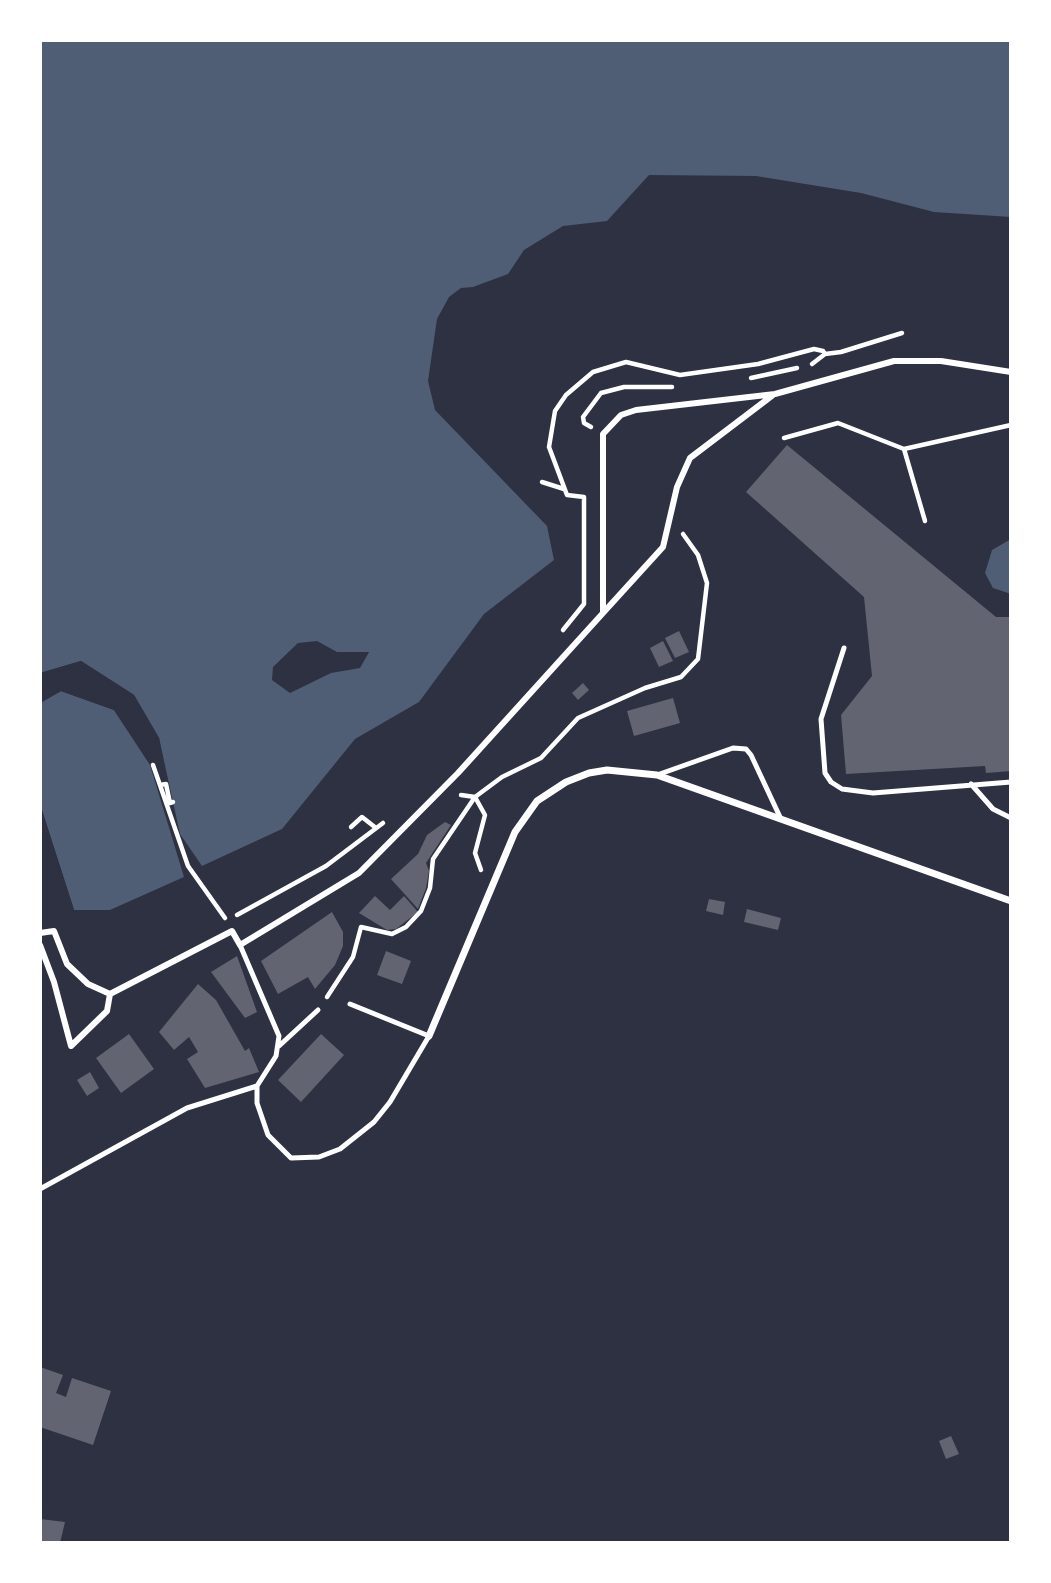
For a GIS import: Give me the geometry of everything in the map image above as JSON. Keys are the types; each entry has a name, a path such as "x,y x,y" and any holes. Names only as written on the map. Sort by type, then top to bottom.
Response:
{"street":[{"path":"603,613 603,434 621,415 636,410 775,394 894,360 941,361 1011,372"},
{"path":"110,994 232,931 240,946 359,873 458,773 663,547 677,487 690,458 775,394"},
{"path":"429,1036 515,832 537,801 566,782 589,773 607,770 657,775 1011,901"},
{"path":"40,933 54,931 67,964 88,984 110,994"},
{"path":"40,945 54,982 71,1046 107,1011 110,994"}],"lane":[{"path":"844,648 821,719 825,773 831,782 842,789 873,793 1011,782"},
{"path":"657,775 733,748 746,749 780,817"},
{"path":"971,784 993,809 1011,818"},
{"path":"240,946 279,1036 279,1046"},
{"path":"318,1010 279,1046 257,1086 257,1103 268,1135 291,1158 319,1157 340,1149 374,1122 390,1102 429,1036 351,1004"},
{"path":"40,1189 187,1108 257,1086"}],"path":[{"path":"557,636 584,604 584,497 567,495 549,447 555,411 566,395 593,372 626,362 680,375 758,364 814,349 825,354 841,352 902,333"},
{"path":"784,438 838,423 904,449 1011,425"},
{"path":"904,449 925,521"},
{"path":"542,482 564,489"},
{"path":"318,1010 353,957 360,927 392,934 406,928 422,911 430,888 433,859 475,797 502,777 541,758 578,718 645,688 681,677 698,659 707,583 698,555 670,517"},
{"path":"153,765 188,866 227,921 326,866 393,813"},
{"path":"160,785 166,783 170,803 173,802"},
{"path":"459,796 475,797"},
{"path":"475,797 485,815 475,853 481,873"},
{"path":"351,827 362,817 376,828"}],"water":[{"path":"40,40 1011,40 1011,217 934,212 861,193 756,176 649,175 607,221 563,226 524,250 508,274 473,287 461,288 449,297 437,319 428,381 435,410 547,526 554,560 484,614 419,702 355,739 282,829 202,866 180,834 159,738 134,695 81,661 40,673","holes":["317,641 337,652 369,652 360,668 331,673 290,693 272,680 273,667 298,643"]},
{"path":"1011,539 1011,594 993,588 985,573 992,550"},
{"path":"61,691 114,710 150,765 184,877 110,910 74,910 40,804 40,703"}],"pier":[{"path":"81,661 134,695 159,738 163,758 160,758 156,739 131,697 81,665 40,676 40,673"},
{"path":"62,688 117,707 151,761 148,761 114,710 61,691 40,703 40,699"},
{"path":"40,804 74,910 73,914 40,816"}],"building":[{"path":"787,445 996,617 1011,617 1011,771 986,773 985,766 846,774 841,715 872,676 864,597 746,492"},
{"path":"679,631 689,652 675,658 665,638"},
{"path":"663,641 673,661 659,667 650,648"},
{"path":"583,683 589,690 578,700 572,693"},
{"path":"673,698 680,723 634,736 627,711"},
{"path":"445,822 451,825 426,863 429,871 418,909 391,879 418,854 427,835"},
{"path":"375,896 390,910 404,896 418,912 396,929 387,930 359,913"},
{"path":"709,899 725,902 723,915 706,911"},
{"path":"747,909 781,918 778,930 744,922"},
{"path":"332,912 343,932 343,946 335,965 315,989 308,977 278,994 261,961"},
{"path":"386,951 411,961 402,984 377,975"},
{"path":"237,956 257,1012 245,1018 211,972"},
{"path":"198,984 216,1000 245,1051 249,1048 259,1072 205,1088 187,1059 198,1052 189,1037 174,1050 159,1032"},
{"path":"129,1034 154,1069 121,1093 96,1058"},
{"path":"321,1034 344,1055 301,1102 278,1080"},
{"path":"90,1072 99,1088 87,1096 77,1080"},
{"path":"40,1367 63,1375 56,1393 66,1397 72,1378 111,1391 93,1445 40,1427"},
{"path":"951,1436 959,1454 946,1459 939,1441"},
{"path":"40,1519 65,1522 60,1543 40,1543"}]}
